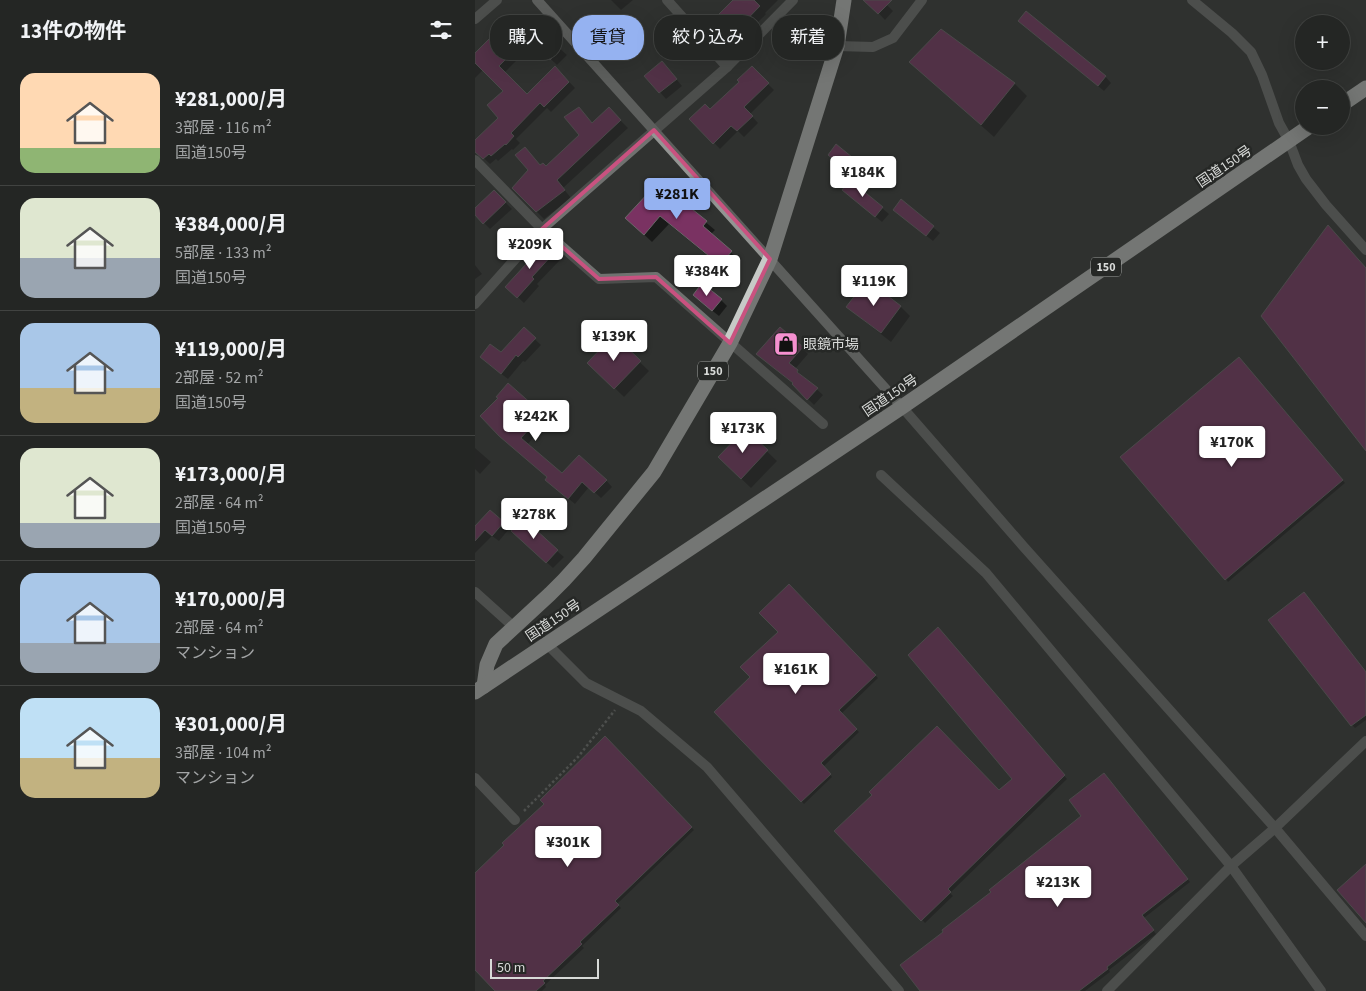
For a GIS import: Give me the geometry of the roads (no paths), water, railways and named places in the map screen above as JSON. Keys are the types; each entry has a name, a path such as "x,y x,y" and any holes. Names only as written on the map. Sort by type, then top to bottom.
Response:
{"highway":[{"name":"国道150号","path":"842,15 844,0"},
{"name":"国道150号","path":"480,689 496,644 564,580 654,472 730,343 770,259 833,60"},
{"path":"1350,99 1366,88"},
{"name":"国道150号","path":"480,689 902,407 1298,135"}],"street":[{"path":"475,19 497,0"},
{"path":"537,0 902,407 1275,828 1366,936"},
{"path":"667,0 727,66"},
{"path":"475,304 542,228 727,66 793,0"},
{"path":"844,46 873,47 893,38 922,0"},
{"path":"1192,0 1232,33 1251,52 1262,74 1279,122 1306,179 1326,205 1366,250"},
{"path":"475,160 542,228 599,279 656,277 823,424"},
{"path":"881,475 986,573 1231,866 1321,991"},
{"path":"475,592 514,627"},
{"path":"547,644 586,683 641,711 707,766 899,991"},
{"path":"1107,991 1231,866 1275,828 1366,741"},
{"path":"475,778 515,820"}],"place":[{"name":"眼鏡市場","path":"786,344"}]}
